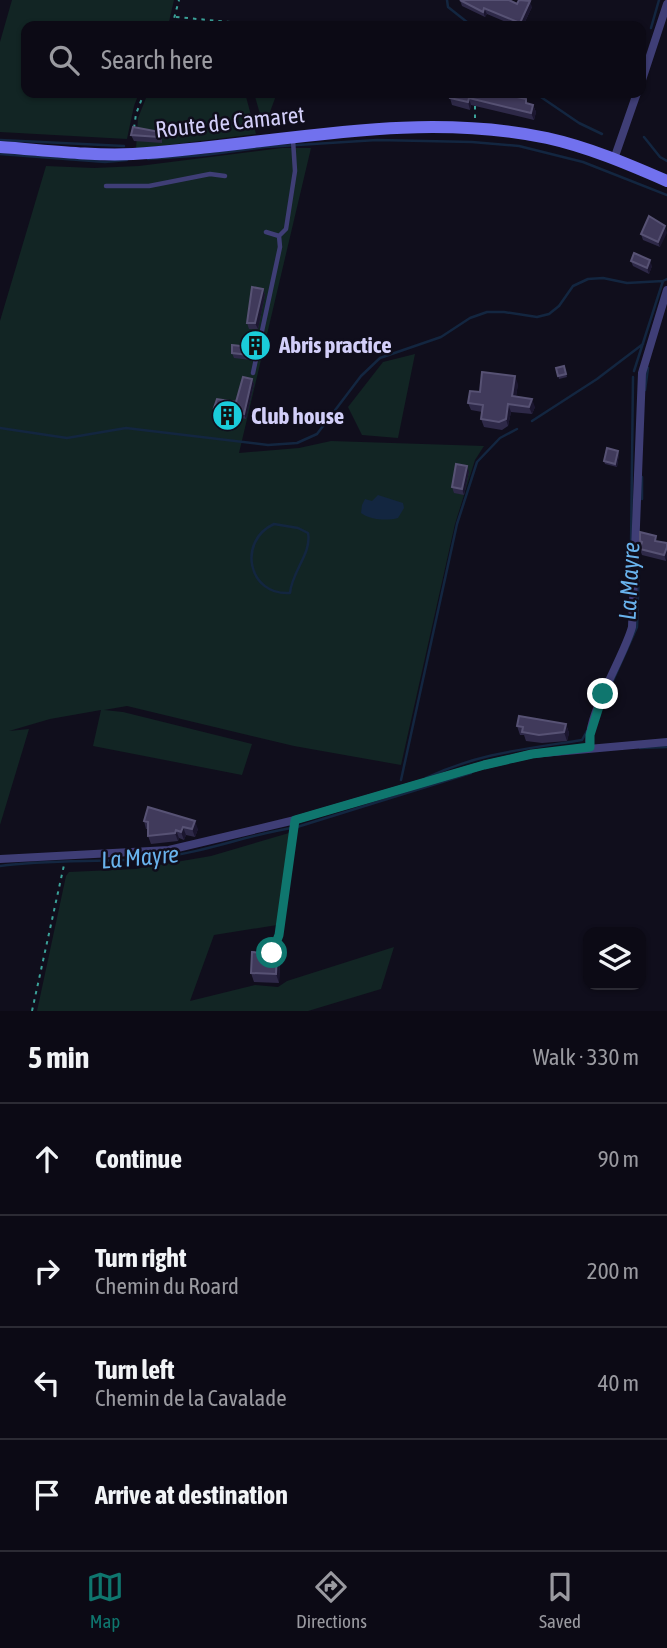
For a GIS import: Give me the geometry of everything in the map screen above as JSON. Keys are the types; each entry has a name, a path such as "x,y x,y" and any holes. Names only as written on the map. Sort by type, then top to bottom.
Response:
{"main road":[{"name":"Route de Camaret","path":"0,147 130,154 371,129 477,129 548,138 614,159 667,181"}],"street":[{"path":"646,68 667,4"},
{"path":"614,159 635,98"},
{"path":"590,747 590,735 603,694 628,642 635,610 642,373 667,290"},
{"path":"0,859 169,850 295,820 484,765 532,754 667,742"}],"lane":[{"path":"279,236 286,229 295,171 293,135"},
{"path":"106,186 149,186 210,174 225,176"},
{"path":"265,232 279,236"},
{"path":"253,373 280,247 279,236"},
{"path":"272,953 279,935 295,820"}],"path":[{"path":"174,21 179,0"},
{"path":"176,17 219,21"},
{"path":"130,154 136,114 142,98"},
{"path":"476,101 474,109 477,129"},
{"path":"32,1011 65,855"}],"green space":[{"path":"12,0 174,0 169,21 21,21 21,98 137,98 127,139 0,132 0,42"},
{"path":"146,98 246,98 256,134 136,149 138,118"},
{"path":"255,98 275,98 264,128"},
{"path":"282,148 311,148 239,453 299,448 331,441 484,446 475,460 455,524 401,765 294,746 127,706 104,710 123,712 252,744 242,775 93,746 101,710 50,719 9,731 29,729 0,825 0,321 46,166 139,166"},
{"path":"415,354 398,438 362,435 348,407 383,362"},
{"path":"289,833 277,925 214,935 190,1001 255,985 278,987 287,981 394,947 381,989 308,1011 37,1011 69,872 135,869 211,856"}],"water":[{"path":"378,495 403,503 404,508 398,518 379,519 361,513 365,499 372,501"}],"building":[{"path":"460,0 509,0 517,4 519,0 530,1 521,21 484,8 483,12"},
{"path":"450,98 469,98 468,102"},
{"path":"469,98 526,99 526,103 533,105 531,113"},
{"path":"133,127 160,132 159,137 131,135"},
{"path":"649,216 665,226 658,242 641,234"},
{"path":"634,253 650,260 647,268 631,261"},
{"path":"252,287 263,289 255,323 247,323"},
{"path":"232,345 251,347 249,355 232,353"},
{"path":"564,366 566,374 558,376 556,368"},
{"path":"482,372 515,376 512,396 532,399 529,407 508,404 506,419 499,422 481,419 483,405 468,403 470,391 480,392"},
{"path":"243,377 252,379 244,414 231,411 228,422 220,419 222,409 214,408 217,399 236,402"},
{"path":"607,448 618,451 615,464 604,461"},
{"path":"456,464 467,466 462,489 452,487"},
{"path":"640,532 656,536 655,541 667,543 664,555 640,549"},
{"path":"519,716 566,724 564,732 539,735 522,732 523,727 517,726"},
{"path":"148,807 195,821 192,829 183,827 181,832 176,830 175,833 148,836 148,822 144,821"},
{"path":"252,952 277,954 276,974 251,973"}],"waterway":[{"path":"447,0 448,7 466,21"},
{"path":"651,28 659,0"},
{"path":"542,98 579,123 602,134"},
{"path":"644,137 660,157 667,161"},
{"path":"0,140 124,146"},
{"path":"148,159 265,147 377,140 472,142 519,146 583,162 667,195"},
{"path":"0,154 105,162 127,160"},
{"path":"0,428 67,438 126,428 268,445 297,443 317,434 361,376 380,358 441,337 470,318 487,312 537,317 549,314 559,306 573,286 588,279 603,278 627,283 667,279"},
{"name":"La Mayre","path":"634,371 663,281"},
{"path":"532,421 597,379 643,344"},
{"path":"645,390 648,368"},
{"name":"La Mayre","path":"631,548 633,377"},
{"path":"401,780 457,524 477,462 500,438 517,429"},
{"path":"642,477 642,499"},
{"path":"274,524 298,528 308,533 305,555 294,577 290,593 276,592 265,586 252,566 255,542 262,532 274,524"},
{"path":"611,685 637,627 639,569"},
{"name":"La Mayre","path":"426,778 484,757 582,740 587,731"},
{"path":"640,748 667,747"},
{"name":"La Mayre","path":"0,866 155,858 191,852 297,827 471,773"}],"place":[{"name":"Abris practice","path":"256,345"},
{"name":"Club house","path":"228,416"}],"route":[{"path":"272,953 279,935 295,820 484,765 532,754 590,747 590,735 603,694"}]}
